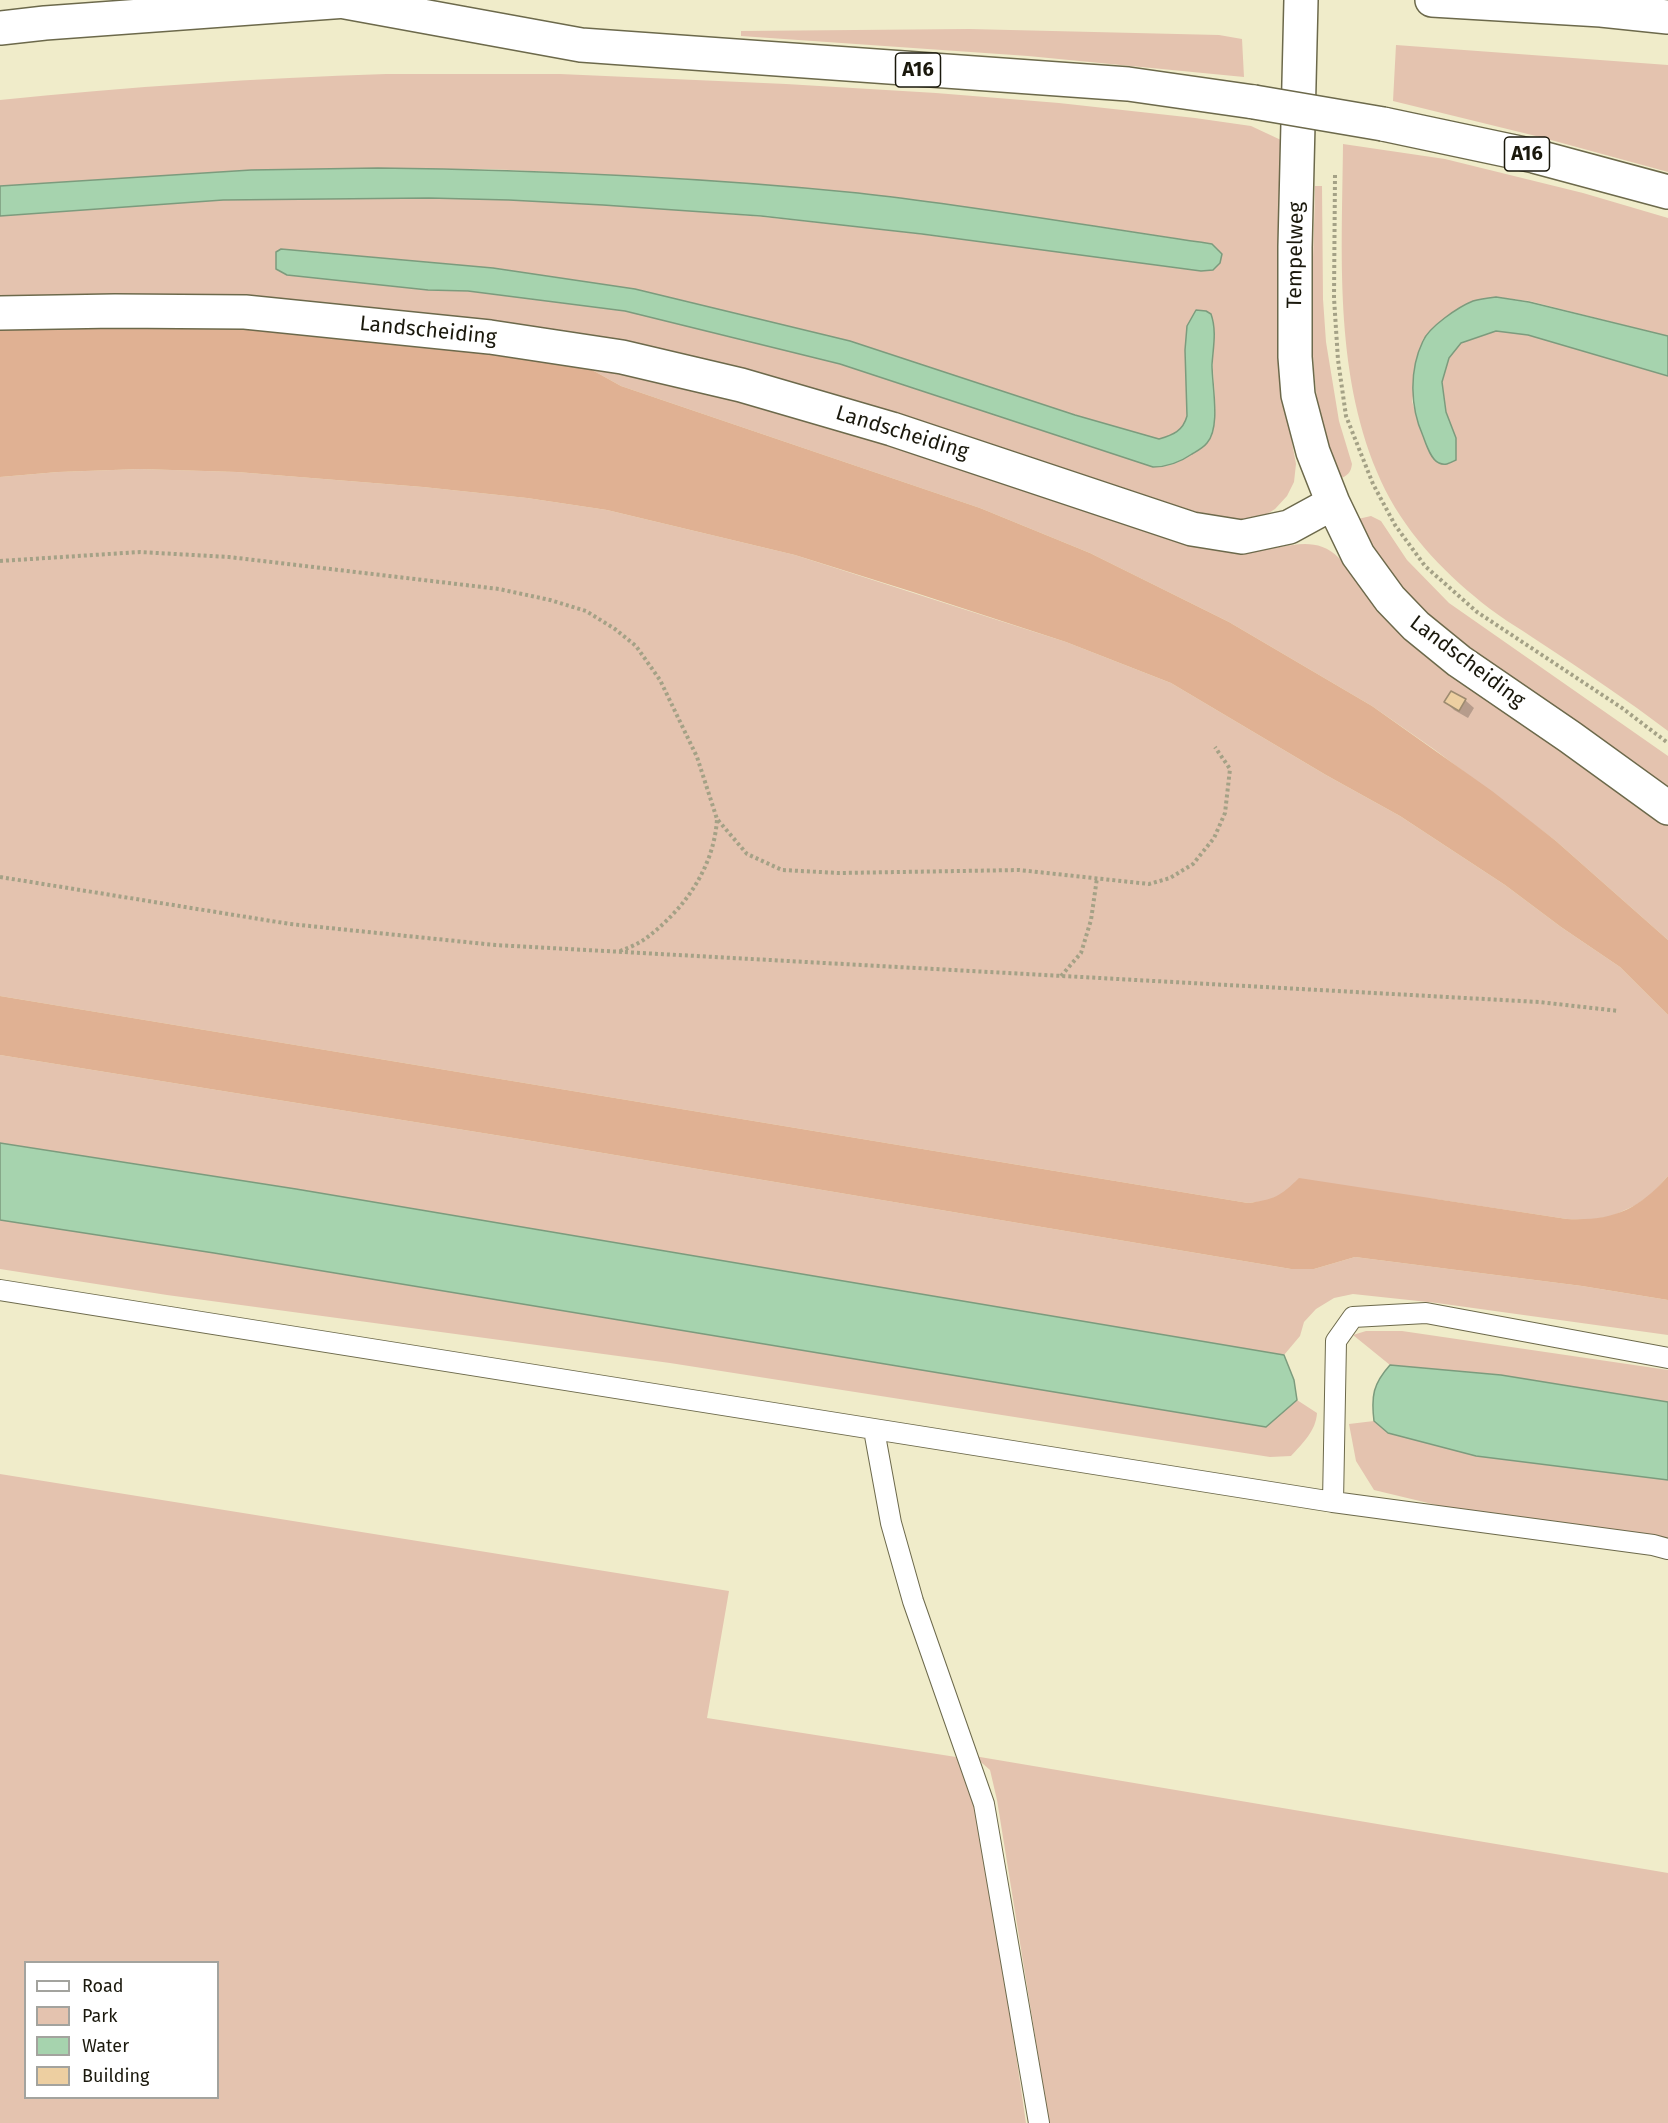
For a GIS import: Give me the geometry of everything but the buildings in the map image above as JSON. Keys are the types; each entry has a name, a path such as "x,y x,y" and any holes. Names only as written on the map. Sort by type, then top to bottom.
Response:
{"main road":[{"name":"Tempelweg","path":"1301,0 1295,247 1295,357 1298,395 1313,452 1333,503"},
{"path":"1432,0 1601,10 1668,17"},
{"name":"A16","path":"0,28 350,1 581,45 1128,84 1254,102 1383,124 1534,156 1668,192"},
{"name":"Landscheiding","path":"0,313 245,312 490,337 622,357 741,385 882,425 1192,529 1242,537 1289,527 1333,503 1358,555 1390,599 1416,626 1459,661 1570,736 1668,808"}],"lane":[{"path":"0,1290 1333,1502 1653,1545 1668,1549"},
{"path":"1333,1502 1336,1341 1353,1317 1426,1313 1668,1358"},
{"path":"874,1430 891,1523 912,1601 984,1804 1039,2123"}],"path":[{"name":"Tempelweg","path":"1335,164 1334,298 1338,360 1346,416 1373,484 1395,525 1425,566 1478,612 1622,708 1668,743"},
{"path":"0,561 140,552 229,556 499,589 550,600 586,611 615,629 636,646 660,680 697,757 717,819 716,840 706,868 680,908 644,940 620,951"},
{"path":"717,819 747,854 782,870 839,873 1019,870 1149,884 1170,878 1193,864 1214,838 1225,813 1230,769 1215,747"},
{"path":"0,877 290,924 495,945 1539,1002 1619,1011"},
{"path":"1060,976 1081,953 1091,920 1097,878"}],"green space":[{"path":"969,29 1219,35 1242,39 1244,77 1028,56 741,36 741,31"},
{"path":"1396,45 1668,65 1668,172 1540,137 1393,101"},
{"path":"560,74 786,84 1059,103 1251,126 1281,140 1279,373 1296,464 1294,482 1287,496 1275,509 1259,519 1239,522 1210,519 763,379 0,302 0,216 165,203 272,198 524,200 619,205 902,232 1184,269 1213,270 1212,244 1056,220 859,194 687,179 489,169 251,170 0,186 0,100 193,84 338,76","holes":["281,249 493,268 635,289 850,341 1075,415 1159,439 1177,432 1187,416 1185,350 1187,326 1199,310 1211,314 1214,328 1214,428 1207,443 1183,460 1153,467 840,364 625,311 468,291 428,290 287,275"]},
{"path":"1343,144 1445,159 1583,193 1668,218 1668,336 1529,301 1496,297 1458,309 1423,339 1412,401 1421,432 1435,461 1456,438 1446,412 1442,382 1449,358 1461,343 1496,331 1528,335 1668,376 1668,731 1498,615 1474,596 1445,570 1418,540 1385,490 1363,433 1353,393 1347,352 1342,269"},
{"path":"1315,186 1322,186 1323,299 1326,342 1339,421 1352,464 1348,474 1339,479 1323,429 1315,384 1312,299"},
{"path":"576,361 657,376 1246,550 1296,544 1311,544 1325,548 1343,562 1365,591 1668,821 1668,940 1556,841 1435,750 1372,706 1229,622 1090,553 980,508 621,386"},
{"path":"140,469 237,472 423,487 527,498 607,510 795,555 1066,642 1171,683 1400,816 1505,885 1620,967 1668,1015 1668,1176 1651,1195 1636,1205 1612,1216 1590,1220 1567,1219 1435,1199 1283,1194 1266,1201 1248,1203 0,996 0,477"},
{"path":"1371,516 1381,521 1407,560 1449,603 1668,756 1668,791 1453,640 1413,601 1377,555 1358,519"},
{"path":"0,1055 526,1140 1291,1269 1314,1269 1355,1257 1582,1286 1668,1300 1668,1335 1437,1303 1353,1294 1334,1298 1316,1309 1304,1322 1300,1336 1284,1355 296,1189 0,1143"},
{"path":"0,1220 214,1253 1266,1427 1297,1400 1317,1413 1316,1420 1308,1437 1291,1456 1270,1457 670,1363 167,1295 0,1269"},
{"path":"1366,1331 1402,1331 1668,1370 1668,1402 1501,1375 1390,1365 1353,1335"},
{"path":"1374,1421 1388,1433 1476,1456 1668,1480 1668,1539 1453,1509 1374,1490 1356,1461 1349,1424"},
{"path":"0,1474 729,1591 707,1718 956,1757 976,1805 993,1898 1026,2123 0,2123"},
{"path":"974,1756 1668,1873 1668,2123 1049,2123 997,1800 990,1770"}],"shaded area":[{"path":"203,323 576,361 621,386 980,508 1090,553 1229,622 1372,706 1492,791 1556,841 1668,940 1668,1015 1620,967 1505,885 1400,816 1171,683 1066,642 913,592 795,555 607,510 527,498 237,472 140,469 0,477 0,325"},
{"path":"0,996 1248,1203 1276,1196 1299,1178 1567,1219 1583,1219 1598,1218 1624,1211 1646,1197 1668,1176 1668,1300 1582,1286 1355,1257 1314,1269 1291,1269 526,1140 0,1055"}],"water":[{"path":"378,168 618,175 858,193 991,210 1212,244 1222,254 1220,263 1213,270 1201,271 922,234 761,216 509,200 429,198 223,200 0,216 0,186 251,170"},
{"path":"281,249 493,268 635,289 850,341 1075,415 1159,439 1177,432 1187,416 1185,350 1187,326 1196,310 1206,311 1211,314 1214,327 1212,365 1214,427 1207,443 1200,449 1173,464 1153,467 840,364 625,311 468,291 428,290 287,275 276,269 276,252"},
{"path":"1496,297 1529,302 1668,336 1668,376 1528,335 1496,331 1461,343 1449,358 1442,382 1446,412 1456,438 1456,460 1441,464 1429,451 1416,413 1413,376 1418,352 1426,336 1452,313 1473,301"},
{"path":"0,1143 296,1189 1284,1355 1294,1380 1297,1400 1266,1427 214,1253 0,1220"},
{"path":"1390,1365 1501,1375 1668,1402 1668,1480 1476,1456 1388,1433 1374,1421 1373,1404 1377,1384"}]}
